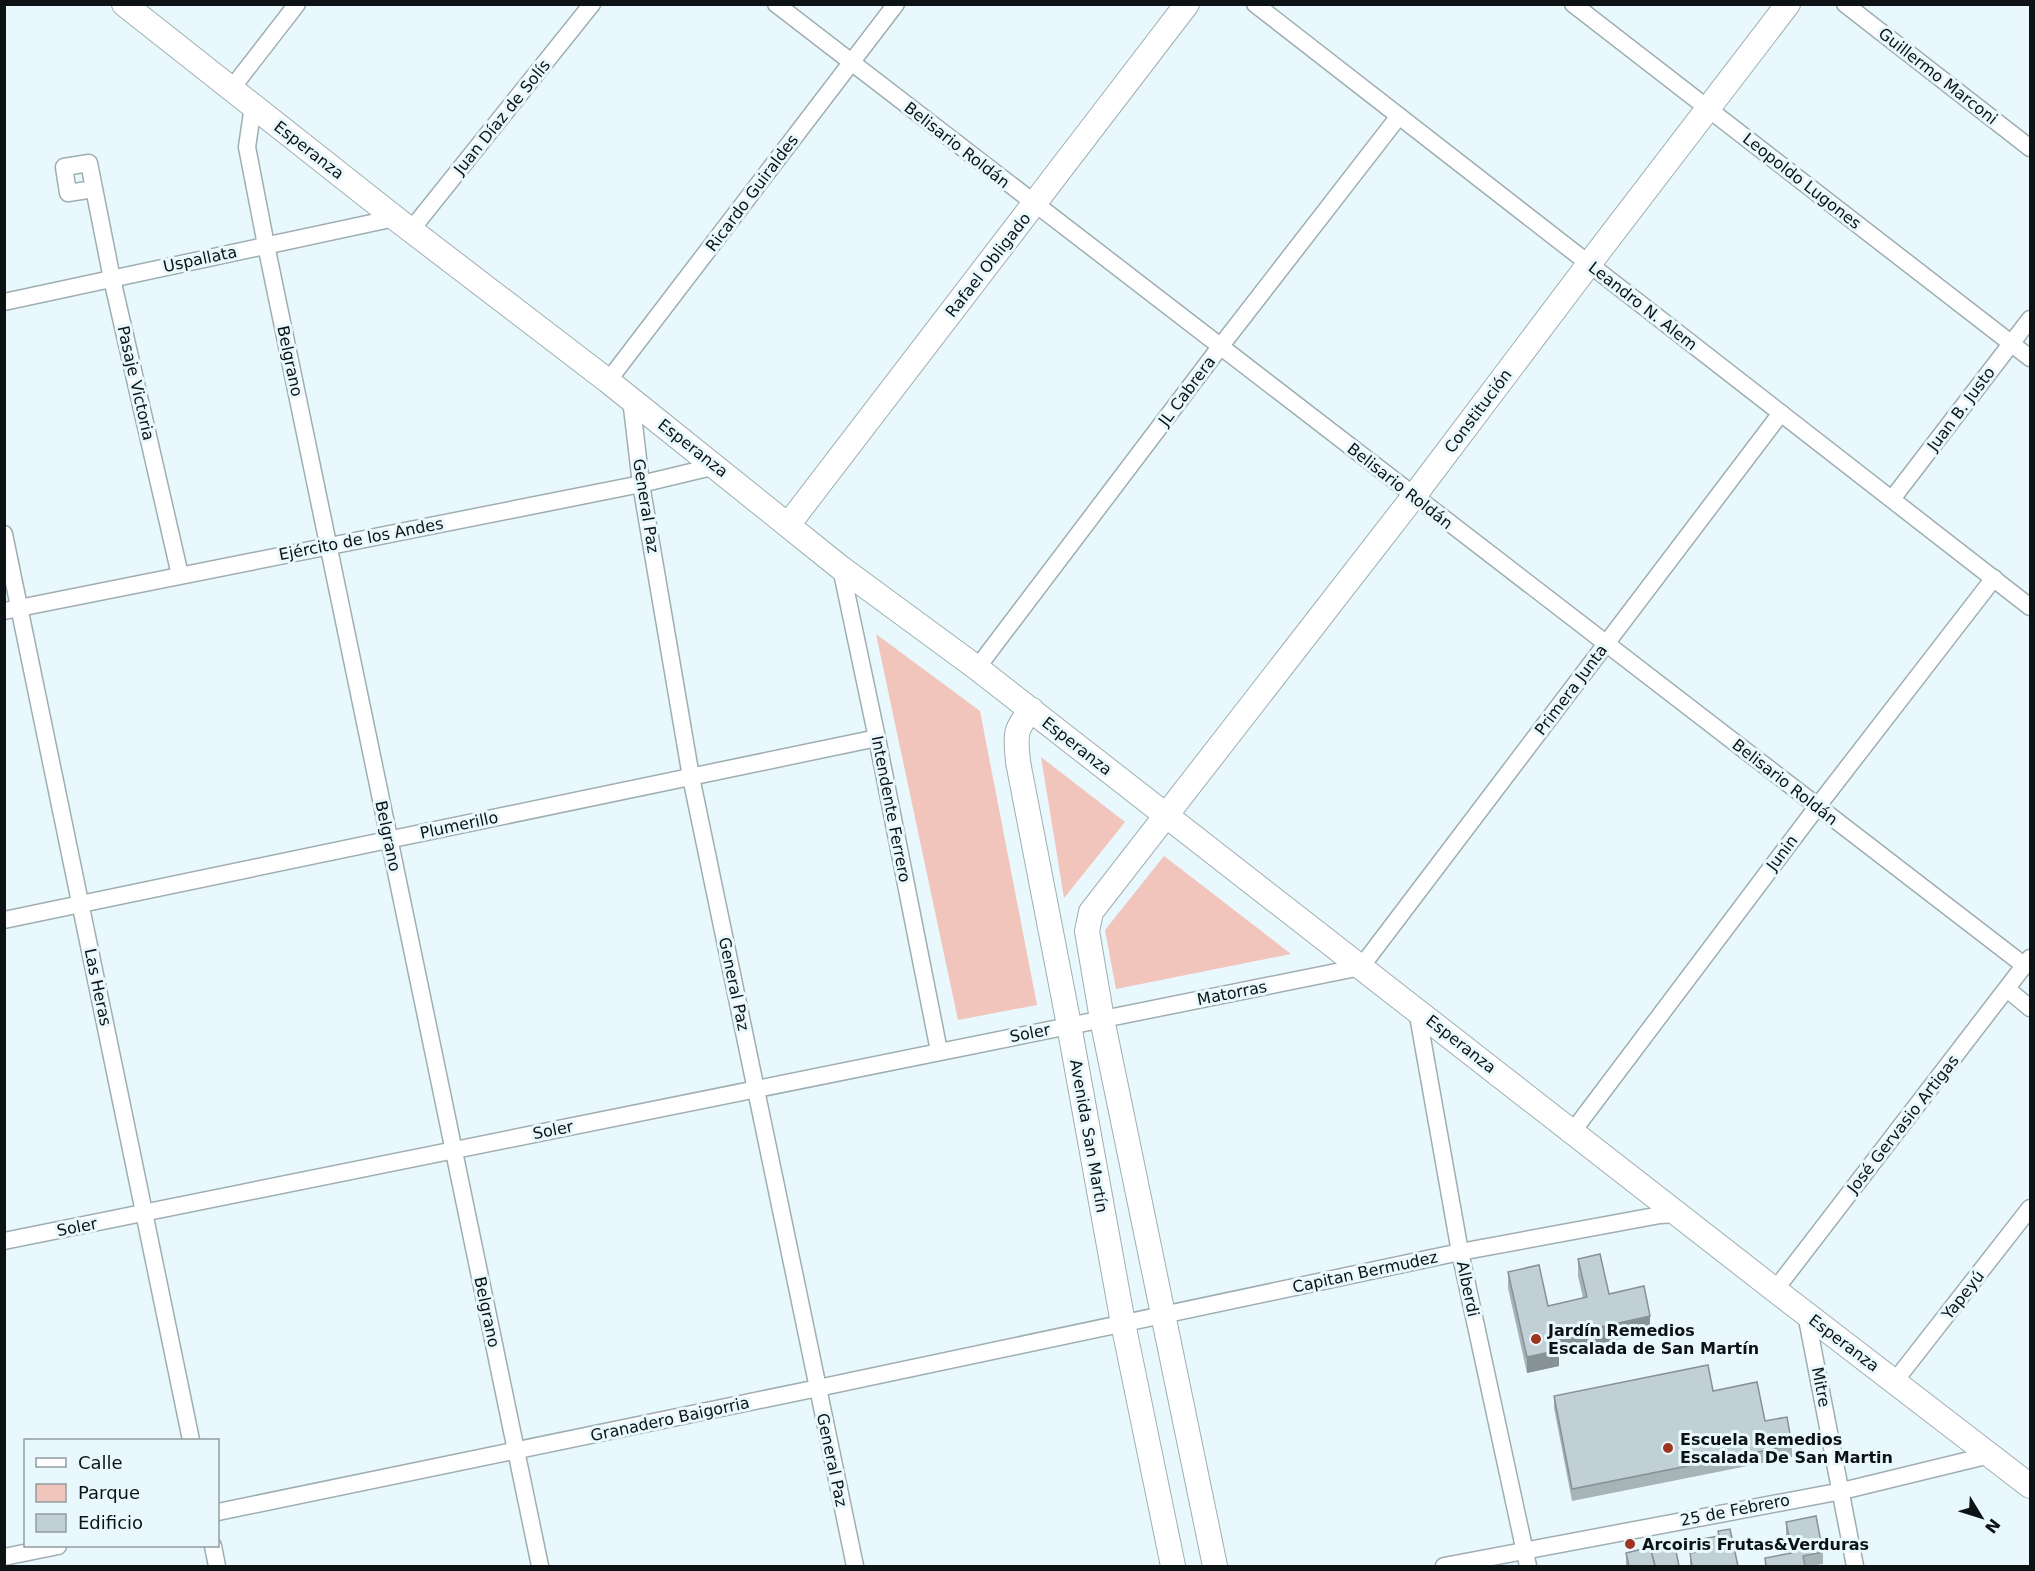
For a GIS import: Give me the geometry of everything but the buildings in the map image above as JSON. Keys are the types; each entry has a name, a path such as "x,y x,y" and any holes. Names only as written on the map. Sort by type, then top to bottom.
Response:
{"main road":[{"name":"Esperanza","path":"124,4 403,224 609,381 841,568 1032,710 1775,1290 2031,1486"},
{"name":"Rafael Obligado","path":"788,525 1187,4"},
{"name":"Constitución","path":"1166,815 1414,496 1788,4"},
{"name":"Avenida San Martín","path":"1032,710 1020,722 1016,735 1018,762 1123,1323 1173,1566"},
{"path":"1166,815 1091,912 1087,930 1102,1019 1215,1566"}],"street":[{"path":"232,88 297,4"},
{"name":"Juan Díaz de Solís","path":"403,224 592,4"},
{"name":"Belisario Roldán","path":"776,4 1817,807 2028,962"},
{"name":"Ricardo Guiraldes","path":"609,381 896,4"},
{"name":"Leandro N. Alem","path":"1255,4 2031,607"},
{"name":"Leopoldo Lugones","path":"1573,4 2031,358"},
{"name":"Guillermo Marconi","path":"1845,4 2031,148"},
{"name":"Belgrano","path":"254,106 247,147 266,245 540,1566"},
{"name":"JL Cabrera","path":"977,668 1220,347 1399,116"},
{"name":"Pasaje Victoria","path":"94,189 112,279 180,576"},
{"name":"Uspallata","path":"4,302 266,245 403,224"},
{"name":"Juan B. Justo","path":"1892,499 2031,319"},
{"name":"General Paz","path":"631,399 641,484 691,777 855,1566"},
{"name":"Primera Junta","path":"1361,967 1781,413"},
{"name":"Ejército de los Andes","path":"12,610 641,484 716,466"},
{"name":"Las Heras","path":"4,534 12,610 81,904 191,1439"},
{"name":"Intendente Ferrero","path":"841,568 878,738 939,1051"},
{"name":"Junin","path":"1573,1131 1817,807 1994,578"},
{"name":"Plumerillo","path":"4,920 878,738"},
{"name":"José Gervasio Artigas","path":"1775,1290 2028,962"},
{"name":"Matorras","path":"1102,1019 1361,967"},
{"path":"2007,989 2031,1008"},
{"name":"Alberdi","path":"1417,1010 1460,1251 1528,1566"},
{"name":"Soler","path":"4,1241 1102,1019"},
{"name":"Yapeyú","path":"1895,1381 2031,1208"},
{"name":"Capitan Bermudez","path":"1123,1323 1460,1251 1660,1215 1679,1214"},
{"name":"Mitre","path":"1806,1314 1855,1566"},
{"name":"Granadero Baigorria","path":"219,1512 1123,1323"},
{"name":"25 de Febrero","path":"1444,1566 1842,1491 1990,1455"},
{"path":"4,1557 49,1547"},
{"path":"213,1547 217,1566"}],"green space":[{"path":"876,634 980,711 1037,1005 958,1020"},
{"path":"1041,757 1125,822 1064,898"},
{"path":"1164,856 1291,954 1116,989 1105,930"}],"place":[{"name":"Jardín Remedios Escalada de San Martín","path":"1536,1339"},
{"name":"Escuela Remedios Escalada De San Martin","path":"1668,1448"},
{"name":"Arcoiris Frutas&Verduras","path":"1630,1544"}]}
